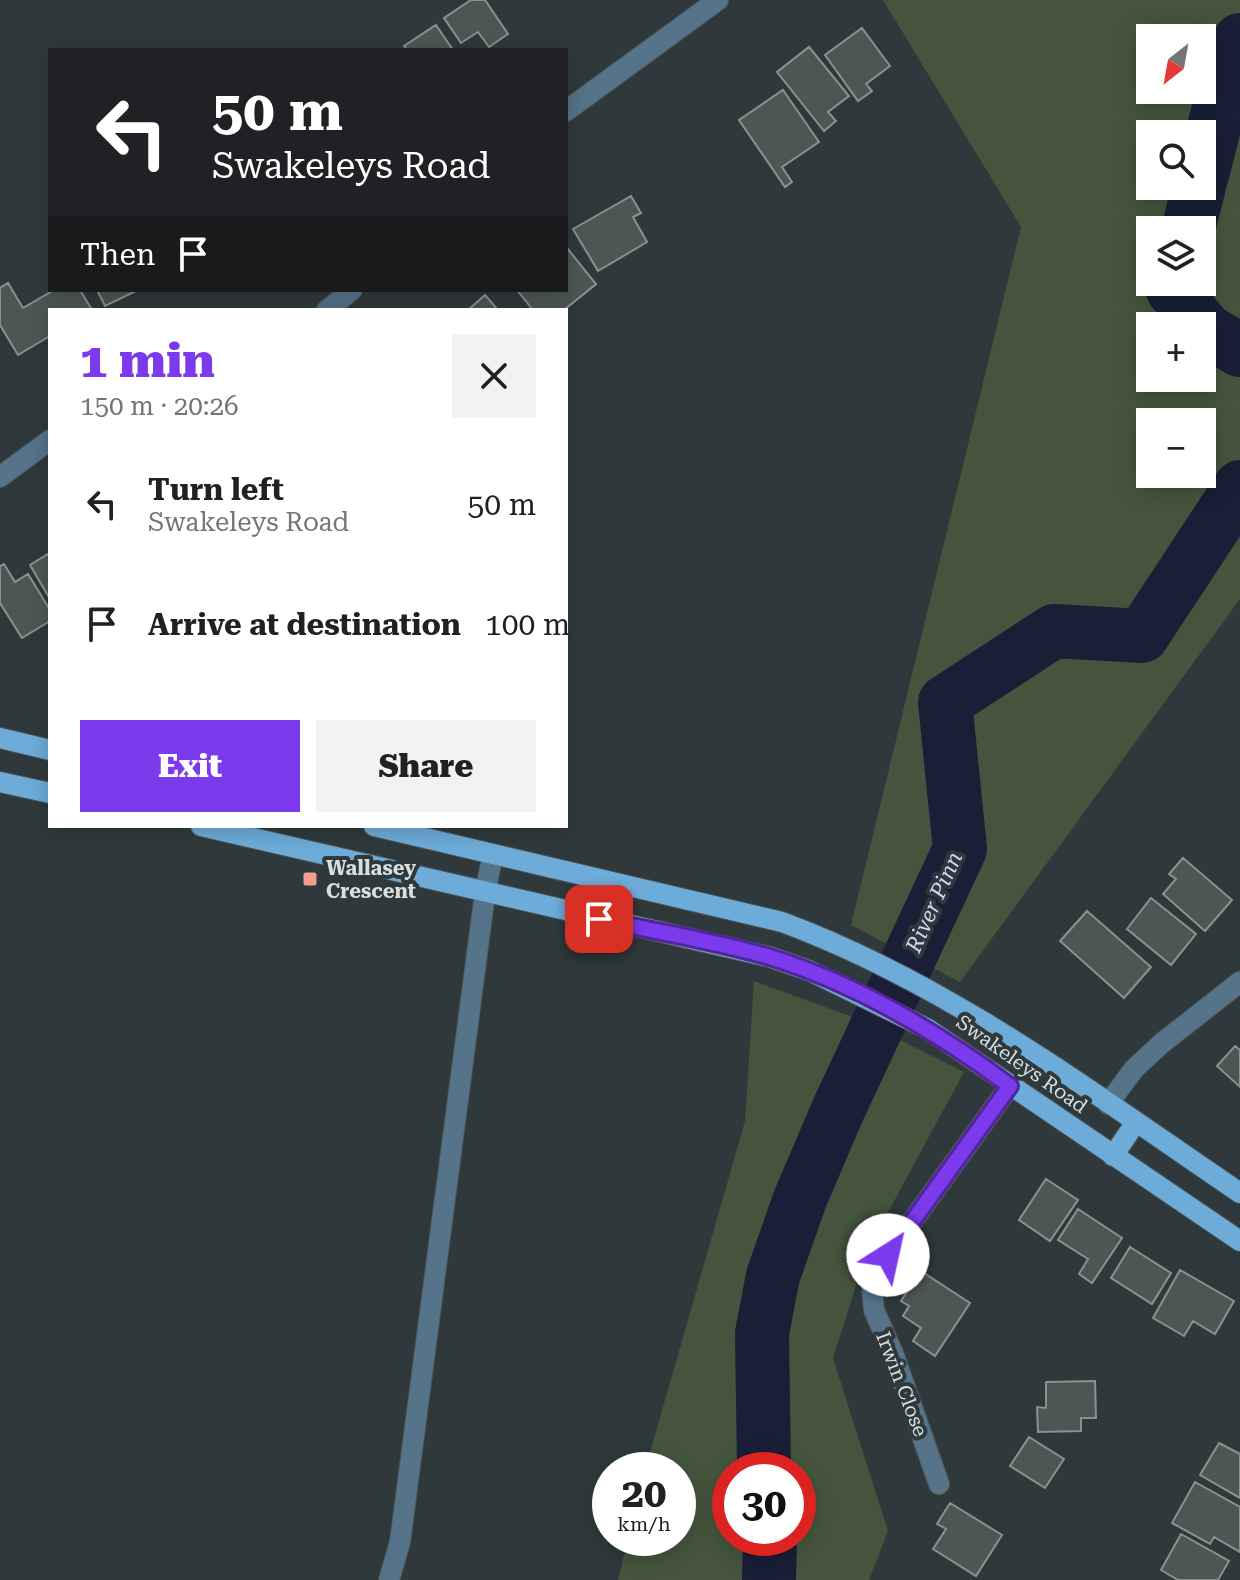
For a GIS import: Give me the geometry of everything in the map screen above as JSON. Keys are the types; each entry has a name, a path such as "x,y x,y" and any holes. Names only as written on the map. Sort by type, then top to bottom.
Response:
{"main road":[{"path":"0,738 48,750"},
{"path":"0,782 48,793"},
{"name":"Swakeleys Road","path":"209,828 770,957 810,971 928,1029 1240,1241"},
{"name":"Swakeleys Road","path":"382,828 782,922 854,952 949,1001 1240,1193"},
{"path":"1113,1156 1136,1122"}],"street":[{"path":"568,110 718,0"},
{"path":"330,308 350,292"},
{"path":"0,477 48,441"},
{"path":"389,1580 400,1542 485,893 493,854"},
{"path":"1108,1104 1134,1069 1162,1043 1240,982"},
{"name":"Irwin Close","path":"939,1484 894,1356 874,1310 872,1289 888,1255 1010,1086"}],"green space":[{"path":"883,0 1240,0 1240,599 960,982 851,925 1021,227"},
{"path":"754,981 858,1019 964,1072 867,1251 833,1358 888,1531 869,1580 618,1580 624,1556 696,1556 696,1452 650,1452 745,1121"}],"building":[{"path":"471,0 485,0 508,34 489,47 478,32 461,43 444,18"},
{"path":"436,25 452,48 406,48 404,46"},
{"path":"862,28 890,66 866,84 872,91 858,101 825,55"},
{"path":"809,47 849,96 828,112 836,121 824,131 777,72"},
{"path":"783,90 819,142 782,167 792,182 785,187 739,120"},
{"path":"631,196 641,213 633,217 647,242 598,271 573,229"},
{"path":"568,249 596,284 566,308 531,308 519,292 568,292"},
{"path":"8,283 23,308 51,292 81,292 91,308 48,308 48,337 18,355 0,325 0,288"},
{"path":"98,292 134,292 105,306"},
{"path":"485,295 496,308 470,308"},
{"path":"48,554 48,596 30,565"},
{"path":"4,564 15,582 28,574 48,607 48,622 22,638 0,603 0,566"},
{"path":"1183,858 1232,900 1205,931 1163,894 1176,879 1169,874"},
{"path":"1151,898 1196,934 1171,965 1127,929"},
{"path":"1087,911 1151,967 1124,998 1060,941"},
{"path":"1235,1046 1240,1050 1240,1087 1217,1066"},
{"path":"1046,1179 1078,1200 1050,1241 1019,1220"},
{"path":"1078,1209 1122,1238 1092,1283 1079,1274 1088,1259 1058,1240"},
{"path":"1130,1247 1171,1273 1152,1304 1111,1278"},
{"path":"1180,1270 1234,1301 1215,1334 1193,1321 1184,1336 1153,1318"},
{"path":"921,1271 970,1303 935,1356 913,1341 921,1328 903,1316 909,1306 901,1301"},
{"path":"1095,1381 1096,1418 1081,1418 1081,1431 1038,1432 1037,1407 1046,1408 1046,1382"},
{"path":"1029,1437 1064,1459 1045,1488 1010,1466"},
{"path":"1219,1443 1240,1454 1240,1498 1200,1475"},
{"path":"1195,1482 1240,1507 1240,1552 1214,1537 1210,1544 1172,1523"},
{"path":"950,1503 1002,1535 976,1576 933,1549 946,1529 937,1524"},
{"path":"1181,1534 1229,1561 1218,1580 1178,1580 1161,1570"}],"waterway":[{"name":"River Pinn","path":"1216,120 1232,57 1240,40"},
{"name":"River Pinn","path":"1192,216 1196,200"},
{"name":"River Pinn","path":"1178,296 1207,331 1240,350"},
{"name":"River Pinn","path":"764,1452 762,1333 773,1276 800,1199 838,1110 960,849 945,702 1054,631 1142,636 1240,487"},
{"name":"River Pinn","path":"769,1580 770,1556"}],"place":[{"name":"Wallasey Crescent","path":"310,879"}],"route":[{"path":"599,919 770,957 810,971 928,1029 1010,1086 888,1255"}]}
